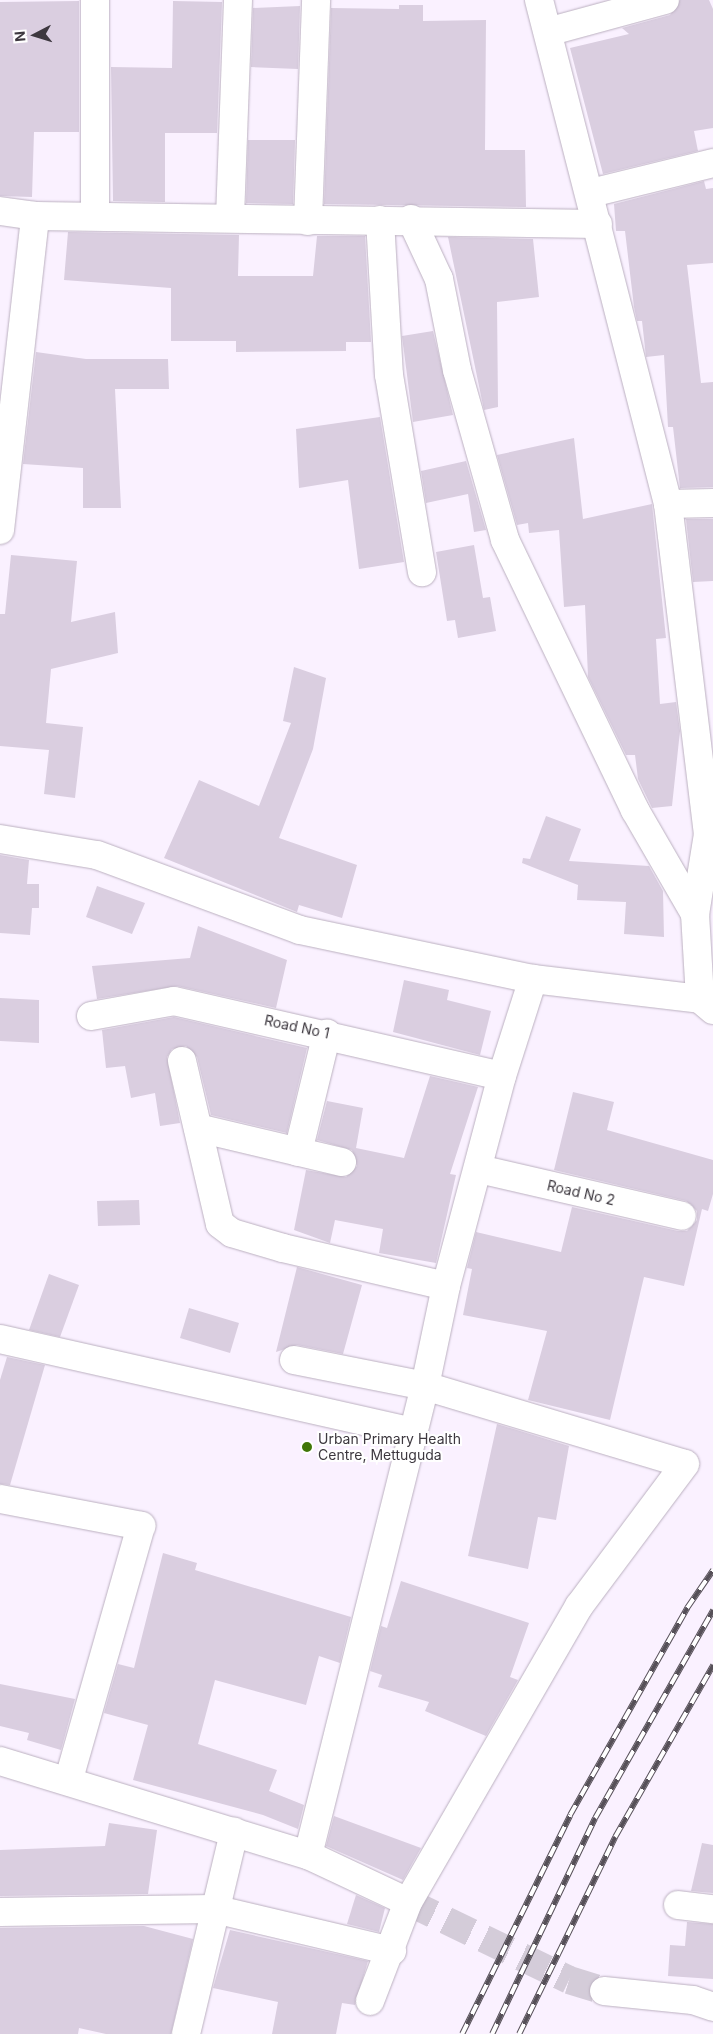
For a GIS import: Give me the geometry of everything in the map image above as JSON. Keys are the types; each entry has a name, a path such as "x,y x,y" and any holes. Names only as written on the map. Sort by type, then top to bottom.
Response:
{"street":[{"path":"95,0 95,216"},
{"path":"230,218 238,0"},
{"path":"308,221 316,0"},
{"path":"0,839 97,855 300,930 533,980 706,1005 695,914 708,834 668,504 551,31 540,0"},
{"path":"551,31 665,0"},
{"path":"591,193 713,163"},
{"path":"0,211 35,216 230,218 308,221 411,219 598,224"},
{"path":"0,530 35,216"},
{"path":"411,219 439,279 457,370 505,540 636,810 695,914"},
{"path":"380,220 388,376 422,572"},
{"path":"668,504 713,503"},
{"path":"308,1855 425,1386 446,1286 480,1169 502,1076 533,980"},
{"name":"Road No 1","path":"91,1016 174,1001 327,1033 502,1076"},
{"path":"298,1152 327,1033"},
{"path":"182,1061 220,1224 232,1233 446,1286"},
{"path":"198,1128 342,1162"},
{"name":"Road No 2","path":"480,1169 682,1216"},
{"path":"0,1339 412,1432"},
{"path":"294,1360 425,1386 685,1464 580,1606 408,1902 392,1951 370,2001"},
{"path":"0,1499 141,1526 69,1779"},
{"path":"0,1761 69,1779 308,1855 408,1902"},
{"path":"186,2034 214,1909 234,1832"},
{"path":"678,1905 713,1909"},
{"path":"0,1912 214,1909 392,1951"},
{"path":"604,1990 693,2000 713,2007"}],"building":[{"path":"680,0 709,0 713,9 713,128 694,131 698,151 603,174 570,48 629,34 622,28 670,15"},
{"path":"79,1 79,132 34,132 32,197 0,196 0,2"},
{"path":"173,1 222,2 217,133 165,133 165,202 113,201 111,67 172,68"},
{"path":"399,5 423,5 423,21 486,20 485,150 525,150 526,207 324,204 331,8 399,9"},
{"path":"300,6 298,69 251,67 253,8"},
{"path":"248,140 295,140 293,204 246,203"},
{"path":"704,181 706,189 713,188 713,263 687,265 701,383 713,382 713,487 680,488 673,427 668,427 664,355 646,357 642,321 637,321 634,307 625,231 616,231 614,204"},
{"path":"68,232 239,235 238,276 313,276 317,236 365,236 371,342 346,342 346,351 236,352 236,341 171,341 171,288 64,280"},
{"path":"448,237 533,239 539,297 497,302 498,407 484,410"},
{"path":"433,331 453,415 413,422 402,336"},
{"path":"36,352 86,359 168,359 169,389 115,389 121,508 83,508 83,468 23,464"},
{"path":"380,417 404,562 359,569 348,480 299,488 296,429"},
{"path":"574,438 583,519 652,504 666,638 656,639 660,704 676,702 680,731 672,806 652,808 638,779 635,755 626,755 588,677 585,605 564,607 559,530 529,533 528,523 517,525 497,455"},
{"path":"466,461 486,530 474,532 468,494 426,503 421,471"},
{"path":"686,519 713,519 713,581 693,582"},
{"path":"474,545 483,598 490,597 496,631 458,638 455,620 447,621 436,552"},
{"path":"11,555 77,561 71,622 115,612 118,653 51,669 46,723 83,727 75,798 44,794 49,750 0,746 0,614 5,614"},
{"path":"294,667 326,678 313,749 279,838 357,865 342,918 299,905 297,912 164,858 199,780 259,806 291,723 283,721"},
{"path":"546,816 581,829 569,861 649,866 663,891 664,937 624,934 626,902 577,900 578,885 522,863 523,858 530,859"},
{"path":"0,855 29,860 27,884 39,884 39,908 32,908 30,935 0,933"},
{"path":"97,886 145,903 132,934 86,917"},
{"path":"198,926 287,960 276,1008 177,986 97,999 92,966 190,958"},
{"path":"404,980 449,990 447,1000 491,1011 480,1055 393,1032"},
{"path":"0,998 39,1000 39,1043 0,1041"},
{"path":"174,1017 307,1048 287,1133 211,1115 197,1057 186,1046 172,1049 167,1057 180,1123 160,1126 155,1093 131,1098 125,1066 106,1068 102,1030"},
{"path":"430,1076 478,1087 450,1174 456,1175 436,1263 379,1253 383,1229 335,1220 330,1243 294,1230 306,1170 346,1177 357,1166 352,1150 317,1140 327,1101 363,1108 356,1148 404,1158"},
{"path":"573,1092 614,1102 607,1130 713,1160 713,1194 708,1211 702,1209 684,1286 644,1277 610,1420 528,1400 547,1331 463,1315 472,1269 467,1268 476,1232 561,1252 572,1207 678,1231 687,1231 697,1220 697,1211 686,1201 554,1170"},
{"path":"139,1200 140,1225 98,1226 97,1201"},
{"path":"297,1267 362,1285 343,1354 297,1345 276,1352"},
{"path":"49,1274 79,1285 60,1337 29,1330"},
{"path":"189,1308 239,1323 230,1353 180,1338"},
{"path":"7,1357 45,1365 10,1485 0,1484 0,1380"},
{"path":"497,1424 569,1446 556,1520 538,1517 528,1569 468,1556"},
{"path":"163,1553 197,1563 195,1570 351,1617 340,1663 319,1656 306,1705 215,1680 198,1744 277,1770 269,1791 304,1805 298,1829 263,1815 133,1780 148,1725 104,1713 118,1664 134,1668"},
{"path":"401,1581 529,1623 510,1677 518,1680 486,1736 425,1711 429,1702 378,1687 382,1675 370,1671 381,1626 387,1628"},
{"path":"0,1684 75,1699 61,1750 27,1740 29,1733 0,1726"},
{"path":"334,1816 421,1848 403,1880 326,1846"},
{"path":"109,1823 157,1830 148,1894 0,1896 0,1850 105,1846"},
{"path":"702,1843 713,1845 713,1893 691,1891"},
{"path":"356,1895 385,1908 379,1932 347,1924"},
{"path":"687,1922 713,1924 713,1979 668,1976 670,1945 685,1946"},
{"path":"144,1926 193,1939 171,2034 106,2034 79,2028 78,2034 0,2034 0,1928"},
{"path":"230,1930 368,1961 355,2005 342,2003 336,2034 272,2034 278,2002 213,1988"}],"tunnel":[{"path":"408,1902 569,1980 604,1991"}],"railway":[{"path":"462,2034 570,1815 687,1608 713,1570"},
{"path":"492,2034 595,1818 713,1610"},
{"path":"519,2034 615,1837 713,1665"}],"place":[{"name":"Urban Primary Health Centre, Mettuguda","path":"307,1447"}]}
